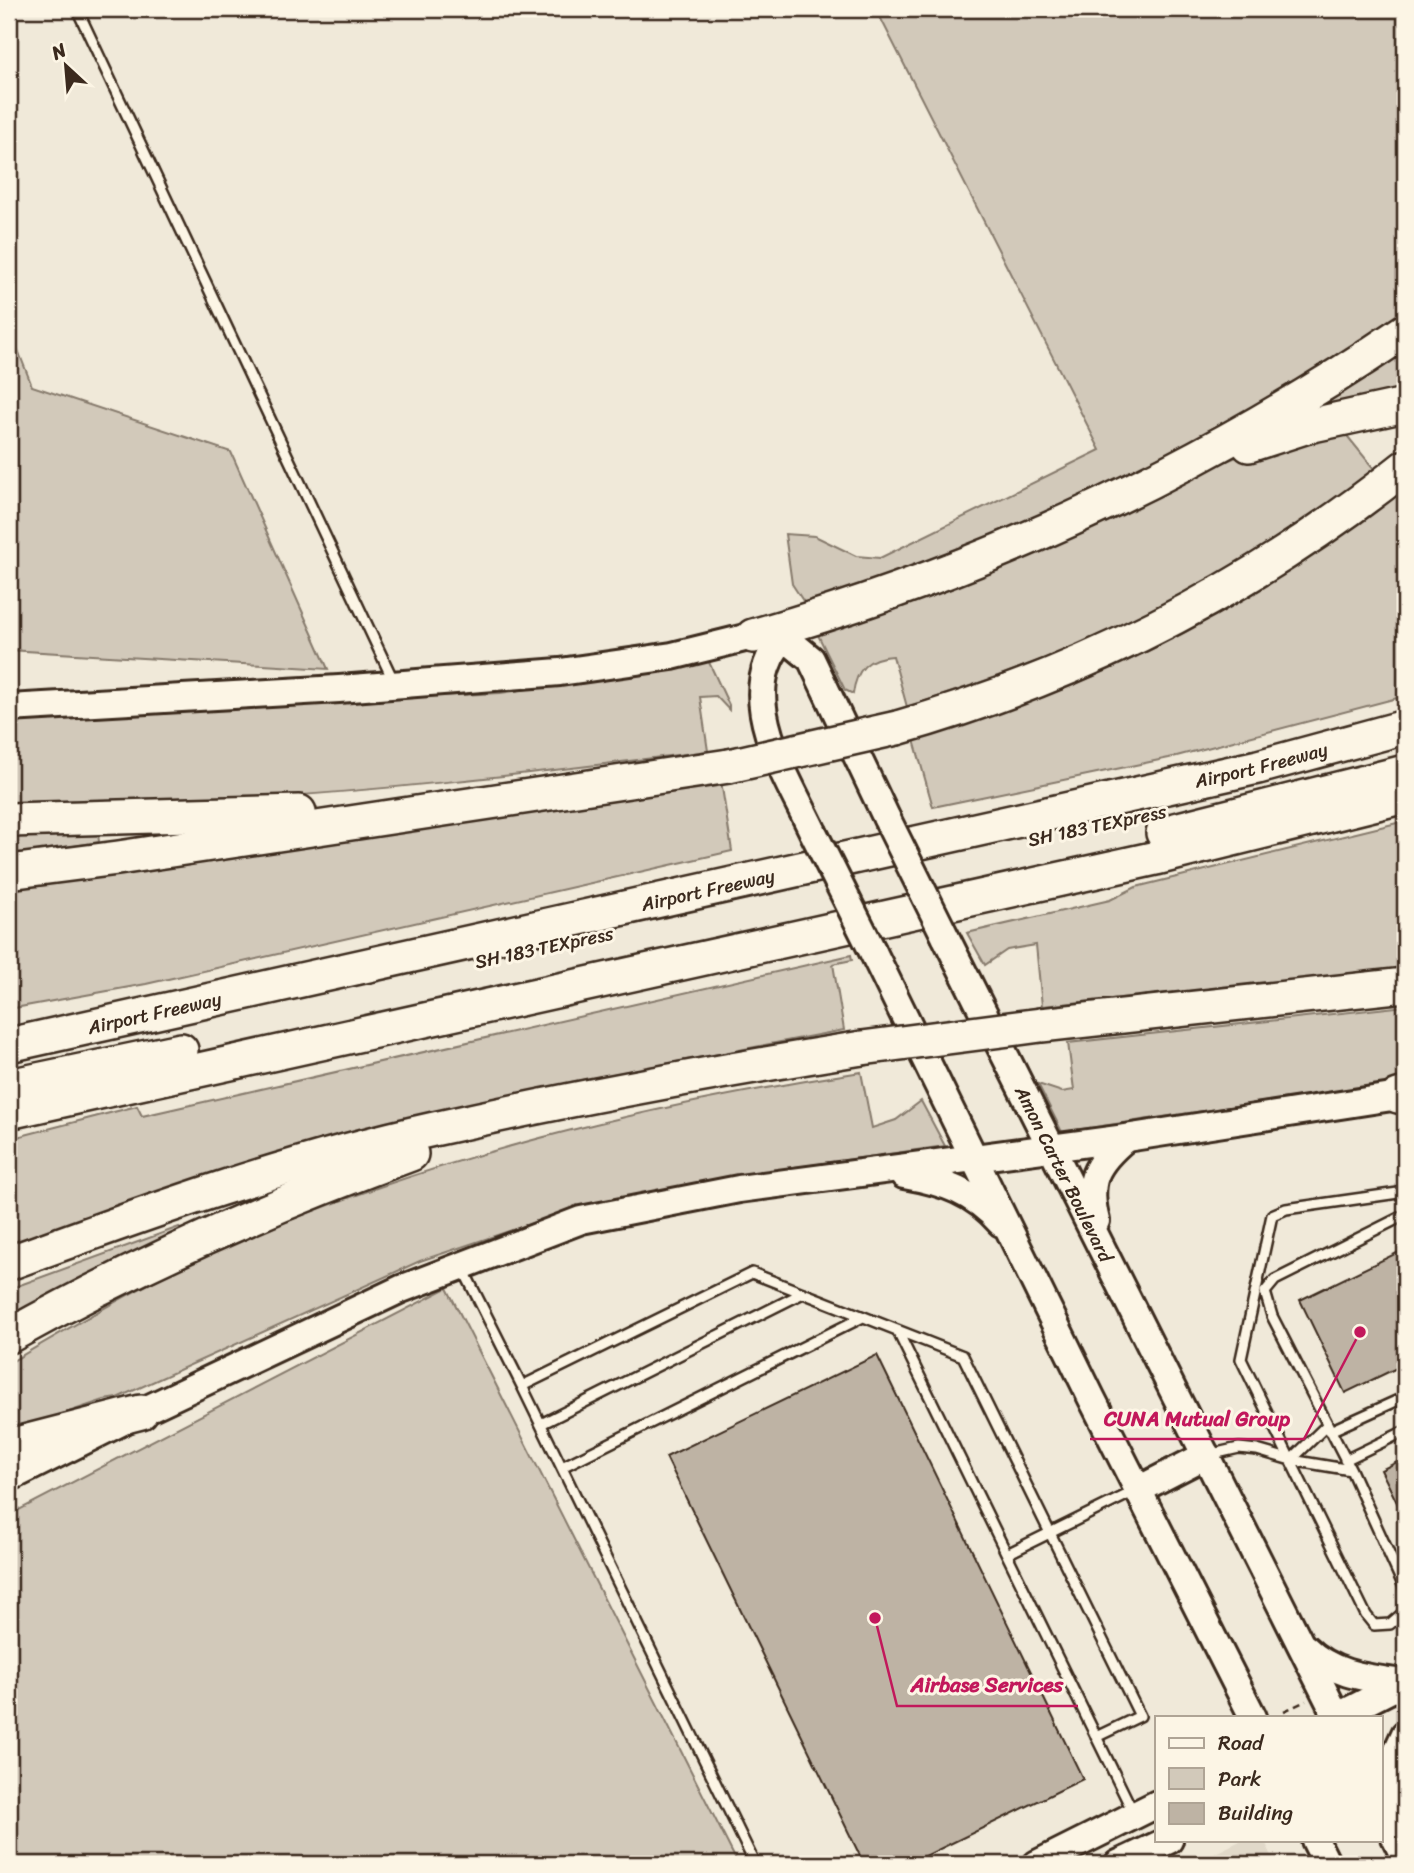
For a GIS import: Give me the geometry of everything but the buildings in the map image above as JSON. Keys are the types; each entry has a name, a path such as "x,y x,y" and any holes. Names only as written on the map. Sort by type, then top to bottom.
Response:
{"highway":[{"path":"779,632 879,598 995,553 1176,470 1293,404 1405,331"},
{"path":"1176,470 1308,426 1405,405"},
{"path":"9,872 729,766 897,728 968,708 1047,678 1128,642 1283,555 1352,509 1405,467"},
{"name":"Airport Freeway","path":"9,1045 1245,771 1405,727"},
{"name":"SH 183 TEXpress","path":"9,1066 1231,796 1405,750"},
{"name":"SH 183 TEXpress","path":"9,1086 271,1031 1164,833 1405,772"},
{"path":"9,1112 1156,858 1405,796"},
{"path":"9,820 279,812 410,812"},
{"path":"9,1263 244,1181 433,1129 862,1048 1041,1025 1405,985"},
{"path":"9,1026 200,1003"},
{"path":"9,1336 82,1295 186,1244 348,1177 488,1128 645,1087"},
{"path":"9,1446 141,1412"}],"street":[{"path":"9,708 396,685 560,672 672,656 779,632"},
{"path":"779,632 762,682 763,716 771,743 1138,1490 1252,1716"},
{"name":"Amon Carter Boulevard","path":"779,632 801,648 815,666 945,936 1336,1716"},
{"path":"9,1478 141,1412 401,1289 581,1220 739,1189 1126,1138 1403,1095"},
{"path":"1103,1247 1091,1203 1093,1175 1106,1155 1126,1138"},
{"path":"878,1171 945,1182 989,1209 1016,1242"},
{"path":"1138,1490 1206,1455"},
{"path":"1302,1645 1317,1660 1339,1671 1404,1683"},
{"path":"1338,1716 1404,1683"},
{"path":"1382,1738 1405,1726"},
{"path":"1405,1734 1393,1760 1382,1812 1405,1858"},
{"path":"1037,1864 1146,1810"},
{"path":"1118,1864 1165,1842"}],"lane":[{"path":"77,9 396,685"},
{"path":"1405,1192 1286,1209 1272,1215 1241,1359 1366,1615 1374,1625 1390,1625 1403,1613 1405,1601"},
{"path":"1405,1215 1275,1280 1265,1292 1272,1316 1351,1470 1405,1589"},
{"path":"461,1266 523,1386 755,1864"},
{"path":"523,1386 752,1273 963,1356 1140,1716 1096,1737"},
{"path":"541,1424 803,1293"},
{"path":"562,1467 863,1317"},
{"path":"897,1330 1096,1737 1146,1810"},
{"path":"1291,1460 1329,1428 1405,1397"},
{"path":"1345,1460 1405,1431"},
{"path":"1206,1455 1239,1448 1351,1470"},
{"path":"1007,1554 1138,1490"}],"path":[{"path":"1284,1711 1307,1700"}],"shaded area":[{"path":"1238,1842 1265,1842 1276,1864 1193,1864"}],"green space":[{"path":"876,9 1405,9 1405,318 1254,412 1080,500 960,553 807,607 792,584 785,534 815,536 856,556 880,558 1100,450"},
{"path":"9,327 32,386 231,452 328,669 9,650"},
{"path":"1405,347 1405,394 1307,409"},
{"path":"1344,432 1375,470 1289,534 1232,569 1143,616 1050,656 907,707 893,656 876,659 864,666 857,678 853,694 845,690 818,635 820,629 1246,453"},
{"path":"1405,487 1405,696 1169,758 933,807 914,740 1081,681 1179,635 1273,581"},
{"path":"707,658 729,705 729,710 716,696 700,697 708,751 324,793 172,803 9,805 9,717 500,693 633,674"},
{"path":"721,781 732,851 146,984 9,1009 9,889"},
{"path":"1405,821 1405,969 1042,1006 1036,945 1007,950 985,965 967,933 1110,900 1136,887"},
{"path":"9,831 98,833 99,842 9,856"},
{"path":"851,955 852,960 833,964 844,1030 571,1082 411,1123 9,1253 9,1139 137,1106 142,1116"},
{"path":"1405,1006 1405,1081 1062,1132 1038,1084 1062,1092 1074,1090 1068,1043"},
{"path":"861,1072 872,1128 896,1120 921,1101 945,1146 725,1177 563,1213 420,1261 117,1398 9,1432 9,1363 147,1285 232,1244 386,1185 541,1138 699,1101"},
{"path":"179,1227 181,1232 9,1319 9,1289"},
{"path":"447,1288 738,1864 9,1864 9,1515"}],"place":[{"name":"CUNA Mutual Group","path":"1360,1332"},
{"name":"Airbase Services","path":"875,1618"}]}
